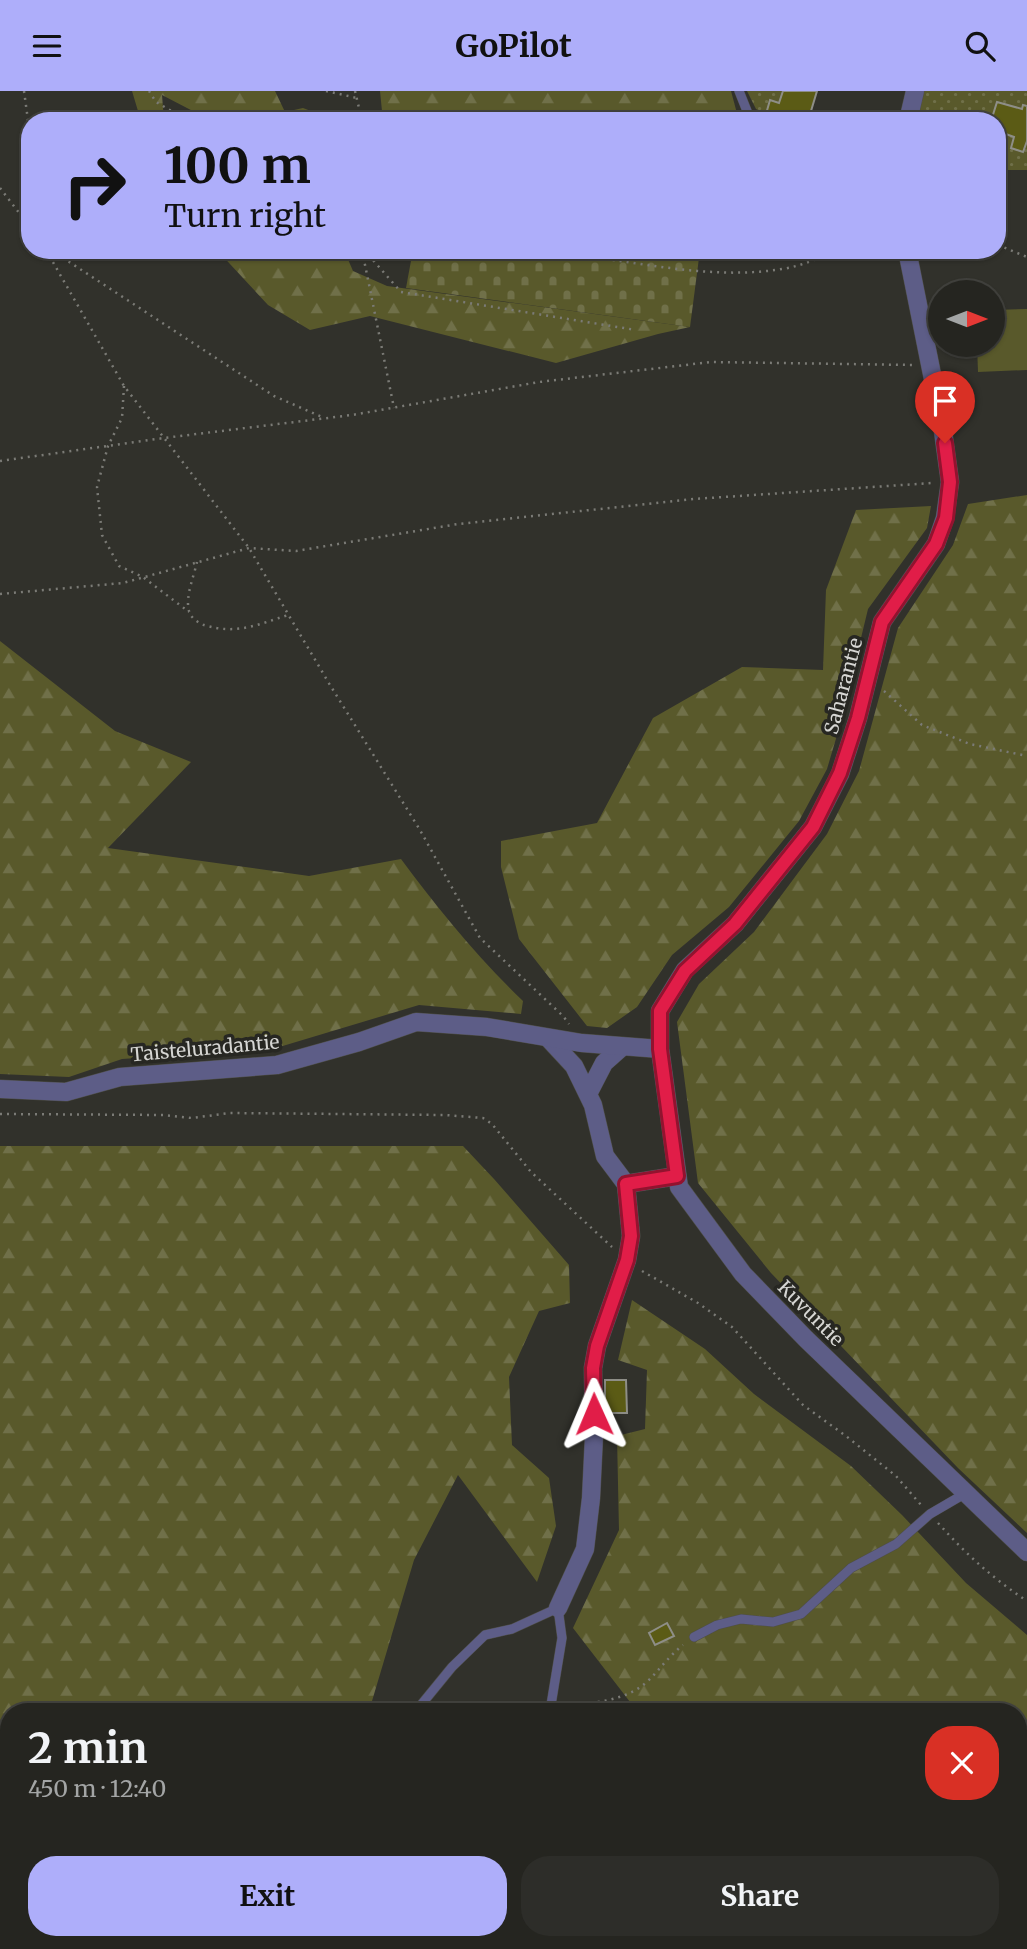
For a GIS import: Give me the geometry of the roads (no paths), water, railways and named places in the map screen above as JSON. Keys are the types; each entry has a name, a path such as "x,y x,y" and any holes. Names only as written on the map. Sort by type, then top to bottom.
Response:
{"street":[{"path":"910,112 915,91"},
{"name":"Saharantie","path":"660,1049 660,1011 685,971 735,924 813,827 840,773 882,622 936,544 946,518 950,482 909,259"},
{"name":"Taisteluradantie","path":"0,1089 66,1093 120,1077 277,1065 359,1042 416,1022 487,1027 582,1043 660,1049"},
{"path":"548,1038 574,1066 593,1105 605,1156 626,1184 631,1236 627,1260 597,1346 593,1368 591,1499 584,1549 558,1608"},
{"path":"588,1094 604,1063 622,1047"},
{"name":"Kuvuntie","path":"660,1049 679,1187 743,1274 806,1339 1027,1552"},
{"path":"626,1184 677,1176"}],"lane":[{"path":"739,91 747,112"},
{"path":"694,1637 717,1625 741,1619 772,1622 801,1614 851,1568 896,1544 930,1514 966,1493"},
{"path":"423,1703 452,1667 485,1635 512,1629 558,1608 562,1638 551,1703"}]}
